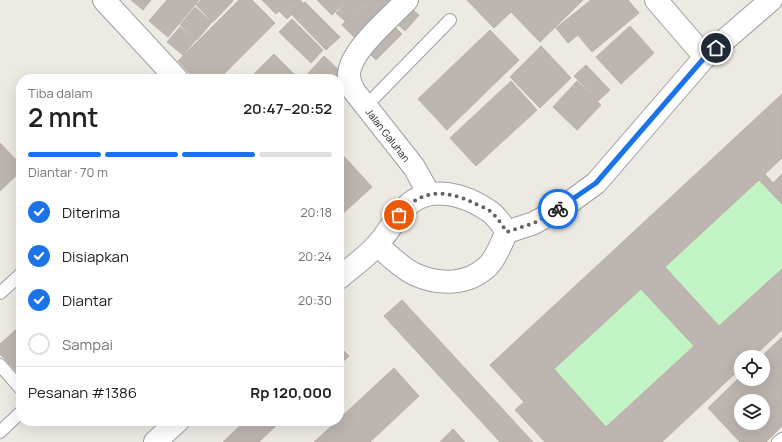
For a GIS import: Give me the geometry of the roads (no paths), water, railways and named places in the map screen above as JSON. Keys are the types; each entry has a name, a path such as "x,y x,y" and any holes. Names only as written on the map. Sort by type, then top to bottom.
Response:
{"street":[{"path":"104,0 172,74"},
{"name":"Jalan Galuhan","path":"407,0 358,51 350,67 349,77 354,91 414,167 429,194"},
{"path":"656,0 705,57"},
{"path":"377,245 413,273 436,282 457,282 473,277 488,266 507,232 534,223 566,205 596,183 705,57 771,0"},
{"path":"344,268 377,245 407,205 420,197 429,194 452,194 490,211 507,232"},
{"path":"155,442 173,426"}],"lane":[{"path":"366,106 450,20"},
{"path":"0,293 16,279"},
{"path":"0,365 16,383"},
{"path":"0,432 16,417"},
{"path":"778,442 782,439"}]}
